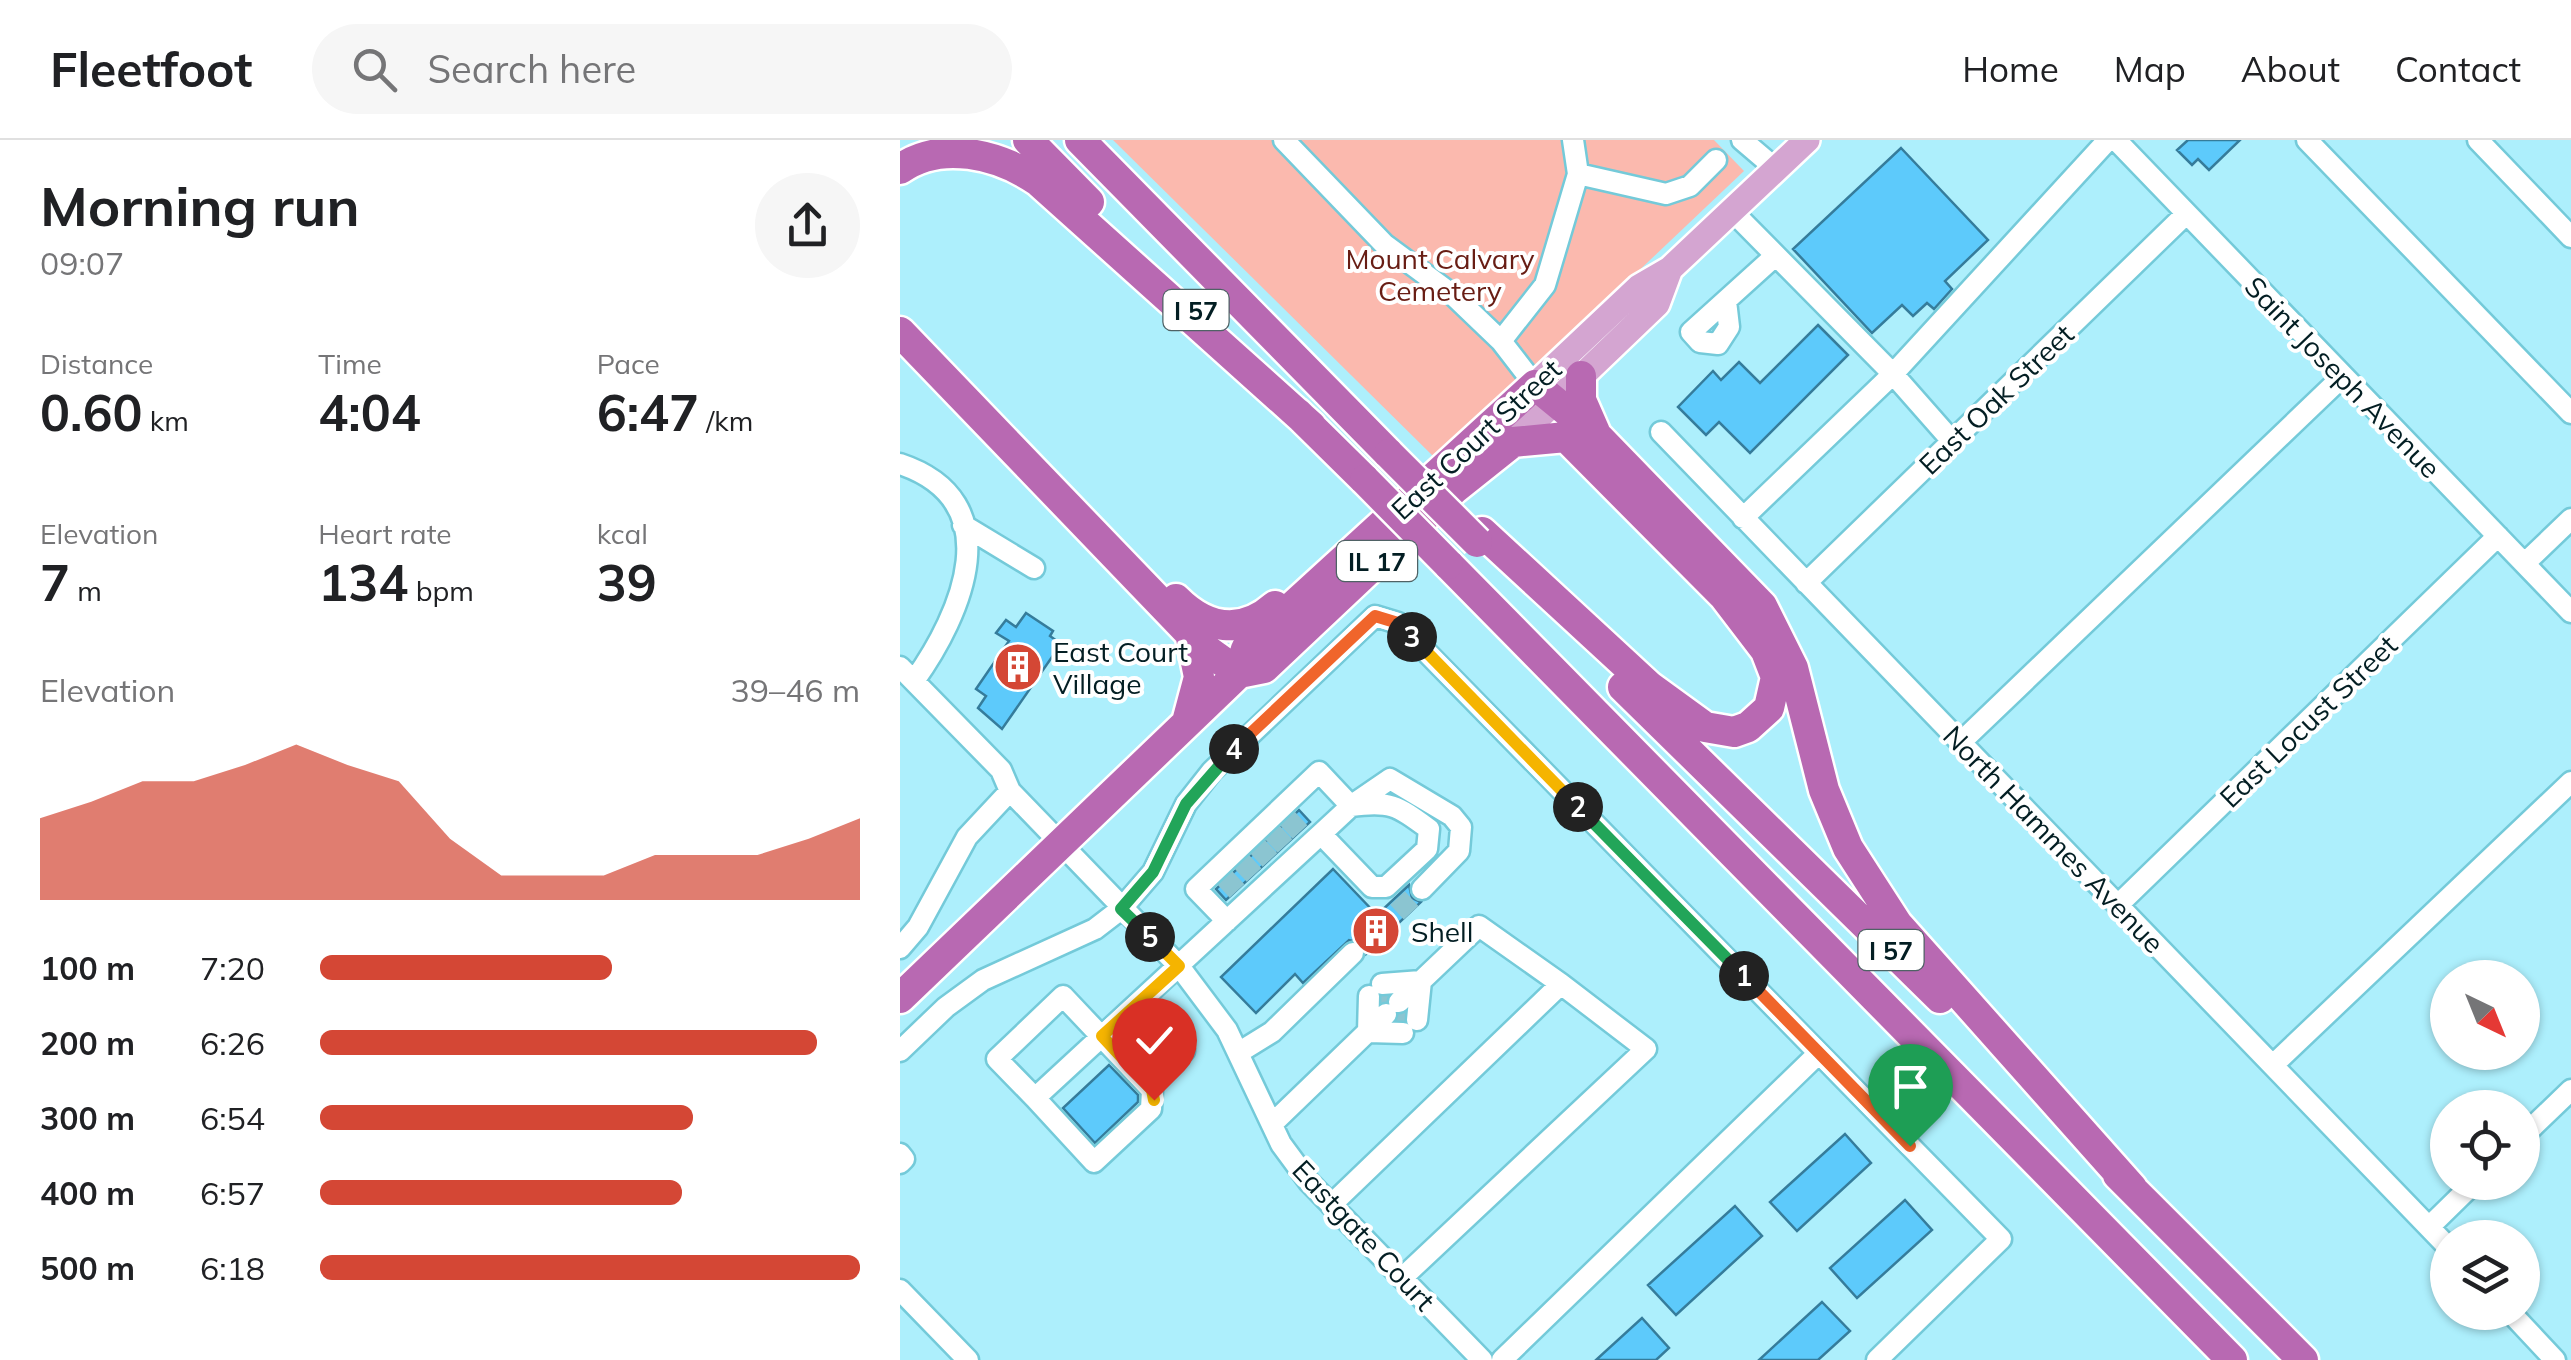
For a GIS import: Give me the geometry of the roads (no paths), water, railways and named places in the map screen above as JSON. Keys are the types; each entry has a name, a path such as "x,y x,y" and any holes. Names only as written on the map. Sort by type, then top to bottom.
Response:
{"highway":[{"name":"I 57","path":"1028,140 2232,1360"},
{"name":"I 57","path":"1080,140 1399,464 1480,537 2304,1360"},
{"path":"900,169 933,151 968,148 1008,161 1038,181 1311,426"},
{"path":"900,306 1239,673"},
{"path":"900,332 1195,627 1199,677 1187,722"},
{"path":"1581,376 1581,400 1596,435"},
{"path":"1544,394 1596,435 1762,606 1793,668 1824,790 1848,848 1897,924 2132,1188"},
{"path":"1480,537 1650,687 1706,727 1734,732 1748,727 1769,708 1776,677 1766,650 1724,596 1566,437 1544,394"},
{"name":"East Court Street","path":"900,998 1239,673 1246,648 1346,558 1544,394"},
{"path":"1512,442 1566,437"},
{"name":"IL 17","path":"1239,673 1264,668 1454,490 1512,442"},
{"path":"1195,627 1254,622 1323,563 1346,558"}],"main road":[{"name":"East Court Street","path":"1544,394 1639,288 1670,269 1807,140"},
{"name":"IL 17","path":"1512,442 1544,394 1581,376 1657,304 1670,269"}],"street":[{"path":"1284,140 1384,244 1453,295 1501,341 1544,394"},
{"path":"1501,341 1545,286 1578,174 1573,140"},
{"path":"1742,140 1776,169"},
{"path":"1743,518 1893,374 2112,140"},
{"name":"Saint Joseph Avenue","path":"2112,140 2571,612"},
{"path":"2307,140 2571,414"},
{"path":"2478,140 2571,237"},
{"path":"1578,174 1666,194 1679,193 1716,160"},
{"path":"1732,211 1893,374 1952,441"},
{"name":"East Oak Street","path":"1806,583 2186,214"},
{"path":"1726,301 1774,257"},
{"path":"1961,742 2341,378"},
{"name":"North Hammes Avenue","path":"1661,432 2429,1227"},
{"path":"900,464 924,472 940,487 963,525 967,577 944,639 907,674"},
{"path":"2524,563 2571,519"},
{"path":"963,525 1034,568"},
{"name":"East Locust Street","path":"2118,905 2498,536"},
{"path":"900,1050 946,1006 983,980 1095,930 1121,909 1153,872 1186,804 1212,770 1375,616 1384,617 1398,623 2002,1239 1877,1360"},
{"name":"Eastgate Court","path":"907,674 1000,770 1010,791 1179,966 1227,1030 1272,1124 1309,1182 1482,1360"},
{"path":"1035,1098 1227,921 1231,885 1283,839 1319,772 1351,806"},
{"path":"1227,921 1196,889 1231,885 1283,839 1351,806 1390,779 1452,816 1461,827 1458,851 1422,888"},
{"path":"2273,1066 2571,782"},
{"path":"900,948 918,926 967,837 1010,791"},
{"path":"1283,839 1372,887 1386,886 1427,848 1429,829 1386,802 1351,806"},
{"path":"1272,1124 1479,926 1646,1050 1402,1278"},
{"path":"1238,1053 1272,1032 1353,954"},
{"path":"1331,1205 1560,984"},
{"path":"1064,996 1152,1090 1154,1100 1094,1162 1035,1098 998,1059 1064,996"},
{"path":"1139,1002 1184,1051"},
{"path":"1368,1032 1393,1008"},
{"path":"1502,1360 1820,1053"},
{"path":"2540,1120 2571,1090"},
{"path":"900,1154 904,1159 900,1163"},
{"path":"2429,1227 2457,1200"},
{"path":"900,1290 968,1360"},
{"path":"2526,1330 2554,1360"}],"tunnel":[{"path":"1287,818 1300,832"},
{"path":"1272,832 1285,846"},
{"path":"1257,846 1270,860"},
{"path":"1241,861 1254,875"},
{"path":"1224,877 1237,891"},
{"path":"1353,953 1422,889"},
{"path":"1378,1005 1390,993"},
{"path":"1394,1023 1407,1010"}],"place":[{"name":"East Court Village","path":"1018,667"},
{"name":"Shell","path":"1376,931"}],"park label":[{"name":"Mount Calvary Cemetery","path":"1440,274"}]}
